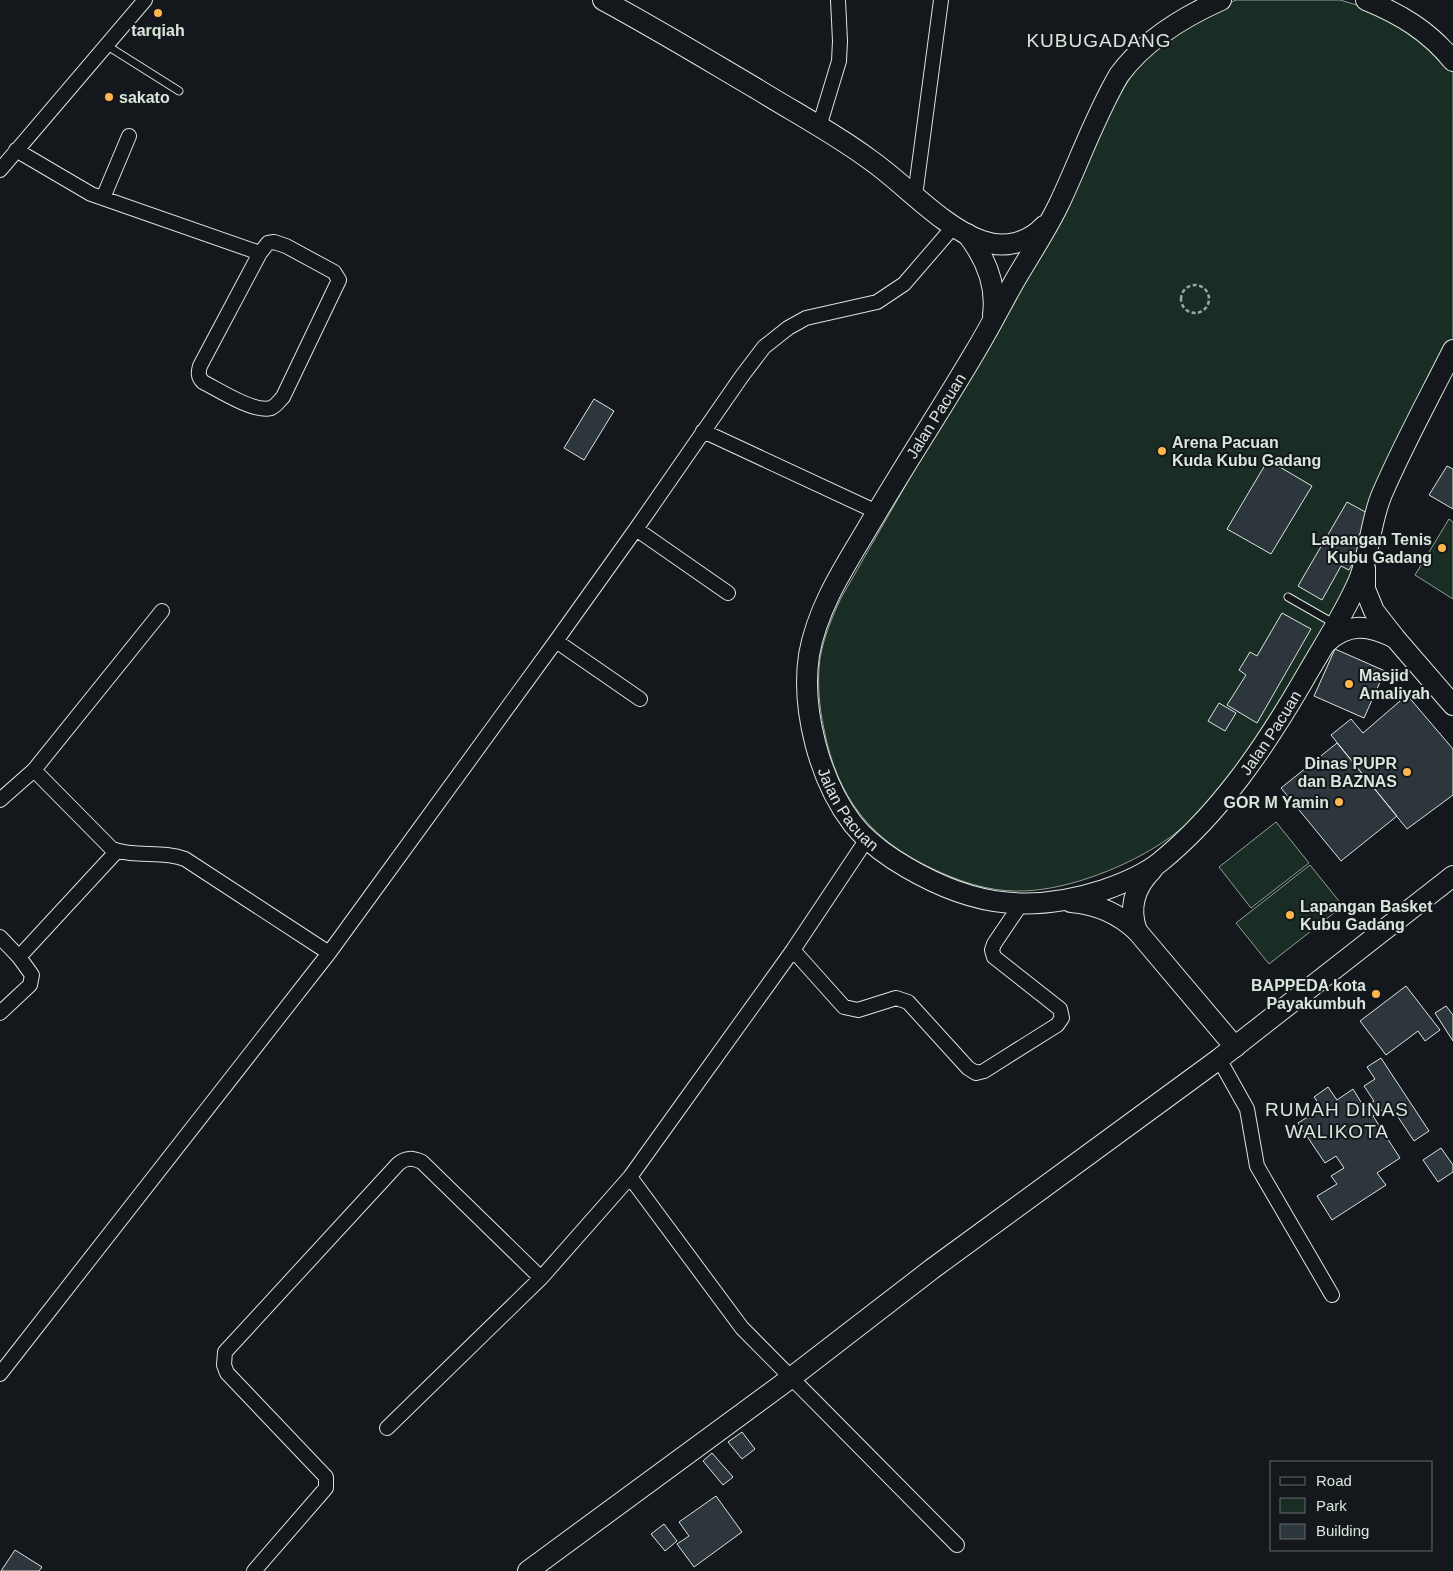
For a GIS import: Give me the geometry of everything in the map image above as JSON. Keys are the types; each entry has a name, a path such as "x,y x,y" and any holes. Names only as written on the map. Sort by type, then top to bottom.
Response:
{"street":[{"path":"0,170 145,0"},
{"path":"603,0 639,19 819,126 870,159 960,230 984,242 996,244 1029,239 1052,217"},
{"path":"819,126 839,61 838,0"},
{"path":"915,196 941,0"},
{"name":"Jalan Pacuan","path":"1221,0 1177,24 1148,45 1127,64 1112,87 1052,217 978,347 877,512 822,609 812,642 807,679 810,716 827,776 853,824 868,839 906,867 949,889 973,897 1021,904 1061,902 1113,887 1135,878 1158,864 1204,820 1255,758 1280,720 1324,644 1360,578 1374,518 1383,492 1453,350"},
{"path":"1366,0 1387,8 1422,30 1453,60"},
{"path":"103,198 129,136"},
{"path":"16,150 91,194 260,253"},
{"path":"960,230 982,257 992,282 995,304 993,318"},
{"path":"0,1374 329,953 556,641 764,347 788,328 806,318 877,302 904,284 960,230"},
{"path":"274,242 286,246 334,272 339,280 283,397 270,408 261,408 244,402 203,382 199,378 198,373 260,253 268,243 274,242"},
{"path":"703,431 877,512"},
{"path":"636,529 728,594"},
{"path":"1368,550 1364,578 1367,595 1374,611 1453,705"},
{"path":"0,800 34,770 162,611"},
{"path":"1324,644 1335,634 1357,627 1370,628 1395,638"},
{"path":"556,641 640,699"},
{"path":"34,770 108,846 117,851 171,855 185,859 329,953"},
{"path":"387,1428 541,1278 630,1177 793,950 868,839"},
{"path":"19,957 117,851"},
{"path":"1137,931 1132,913 1135,896 1139,886 1158,864"},
{"path":"528,1571 792,1377 932,1268 1235,1047 1453,876"},
{"path":"1061,902 1090,905 1106,911 1118,916 1137,931 1235,1047"},
{"path":"793,950 844,1007 858,1010 896,998 908,1002 968,1068 976,1073 984,1072 1057,1025 1062,1018 1060,1009 994,957 992,950 994,944 1021,904"},
{"path":"0,937 19,957 32,975 30,985 0,1013"},
{"path":"1219,1059 1246,1109 1257,1166 1332,1295"},
{"path":"254,1571 326,1488 328,1480 227,1373 224,1365 224,1352 398,1164 406,1158 422,1162 541,1278"},
{"path":"630,1177 742,1328 957,1545"}],"lane":[{"path":"106,45 179,91"},
{"path":"1288,597 1335,624"}],"path":[{"path":"1191,285 1201,286 1208,293 1209,302 1203,310 1191,312 1184,306 1181,298 1182,294 1191,285"}],"green space":[{"name":"Arena Pacuan Kuda Kubu Gadang","path":"1236,0 1340,0 1360,6 1410,31 1453,69 1452,352 1357,563 1319,637 1261,731 1226,780 1195,816 1171,837 1142,855 1108,871 1070,884 1052,888 1005,891 953,878 911,857 874,830 848,796 838,775 824,729 819,694 820,658 831,620 841,598 1058,220 1114,104 1138,65 1151,52 1212,10"},
{"name":"Lapangan Tenis Kubu Gadang","path":"1449,519 1453,522 1453,599 1415,575"},
{"name":"Lapangan Basket Kubu Gadang","path":"1276,822 1309,863 1251,908 1219,867"},
{"name":"Lapangan Basket Kubu Gadang","path":"1310,865 1343,906 1269,964 1236,923"}],"building":[{"path":"594,399 614,411 584,460 564,448"},
{"path":"1268,460 1312,486 1271,554 1227,529"},
{"path":"1447,466 1453,469 1453,509 1429,495"},
{"path":"1347,502 1371,515 1355,542 1363,546 1349,570 1341,566 1322,600 1298,586"},
{"path":"1282,613 1311,629 1257,723 1227,705 1246,675 1239,670 1250,652 1257,656"},
{"name":"Masjid Amaliyah","path":"1335,649 1385,671 1364,718 1314,696"},
{"name":"Dinas PUPR dan BAZNAS","path":"1407,695 1453,749 1453,795 1407,829 1331,735 1351,719 1363,733"},
{"path":"1219,703 1236,713 1225,731 1208,721"},
{"name":"GOR M Yamin","path":"1337,743 1397,816 1341,861 1281,788"},
{"name":"BAPPEDA kota Payakumbuh","path":"1406,986 1440,1030 1425,1041 1418,1031 1386,1055 1360,1021"},
{"path":"1446,1006 1453,1015 1453,1041 1435,1013"},
{"name":"RUMAH DINAS WALIKOTA","path":"1381,1058 1429,1131 1414,1141 1390,1105 1373,1116 1400,1158 1377,1173 1386,1185 1332,1220 1317,1196 1337,1184 1331,1176 1344,1168 1336,1156 1325,1163 1298,1123 1322,1108 1314,1097 1328,1087 1337,1100 1353,1089 1364,1107 1374,1101 1364,1086 1375,1079 1367,1067"},
{"path":"1441,1148 1453,1165 1453,1172 1438,1182 1423,1160"},
{"path":"742,1432 755,1449 742,1459 728,1442"},
{"path":"712,1453 733,1477 723,1485 703,1461"},
{"path":"716,1496 742,1532 694,1567 677,1544 689,1536 679,1522"},
{"path":"664,1524 677,1541 665,1551 651,1534"},
{"path":"15,1550 42,1567 39,1571 1,1571"}],"place":[{"name":"tarqiah","path":"158,13"},
{"name":"sakato","path":"109,97"},
{"name":"Arena Pacuan Kuda Kubu Gadang","path":"1162,451"},
{"name":"Lapangan Tenis Kubu Gadang","path":"1442,548"},
{"name":"Masjid Amaliyah","path":"1349,684"},
{"name":"Dinas PUPR dan BAZNAS","path":"1407,772"},
{"name":"GOR M Yamin","path":"1339,802"},
{"name":"Lapangan Basket Kubu Gadang","path":"1290,915"},
{"name":"BAPPEDA kota Payakumbuh","path":"1376,994"}],"district":[{"name":"KUBUGADANG","path":"1099,40"},
{"name":"RUMAH DINAS WALIKOTA","path":"1337,1120"}]}
